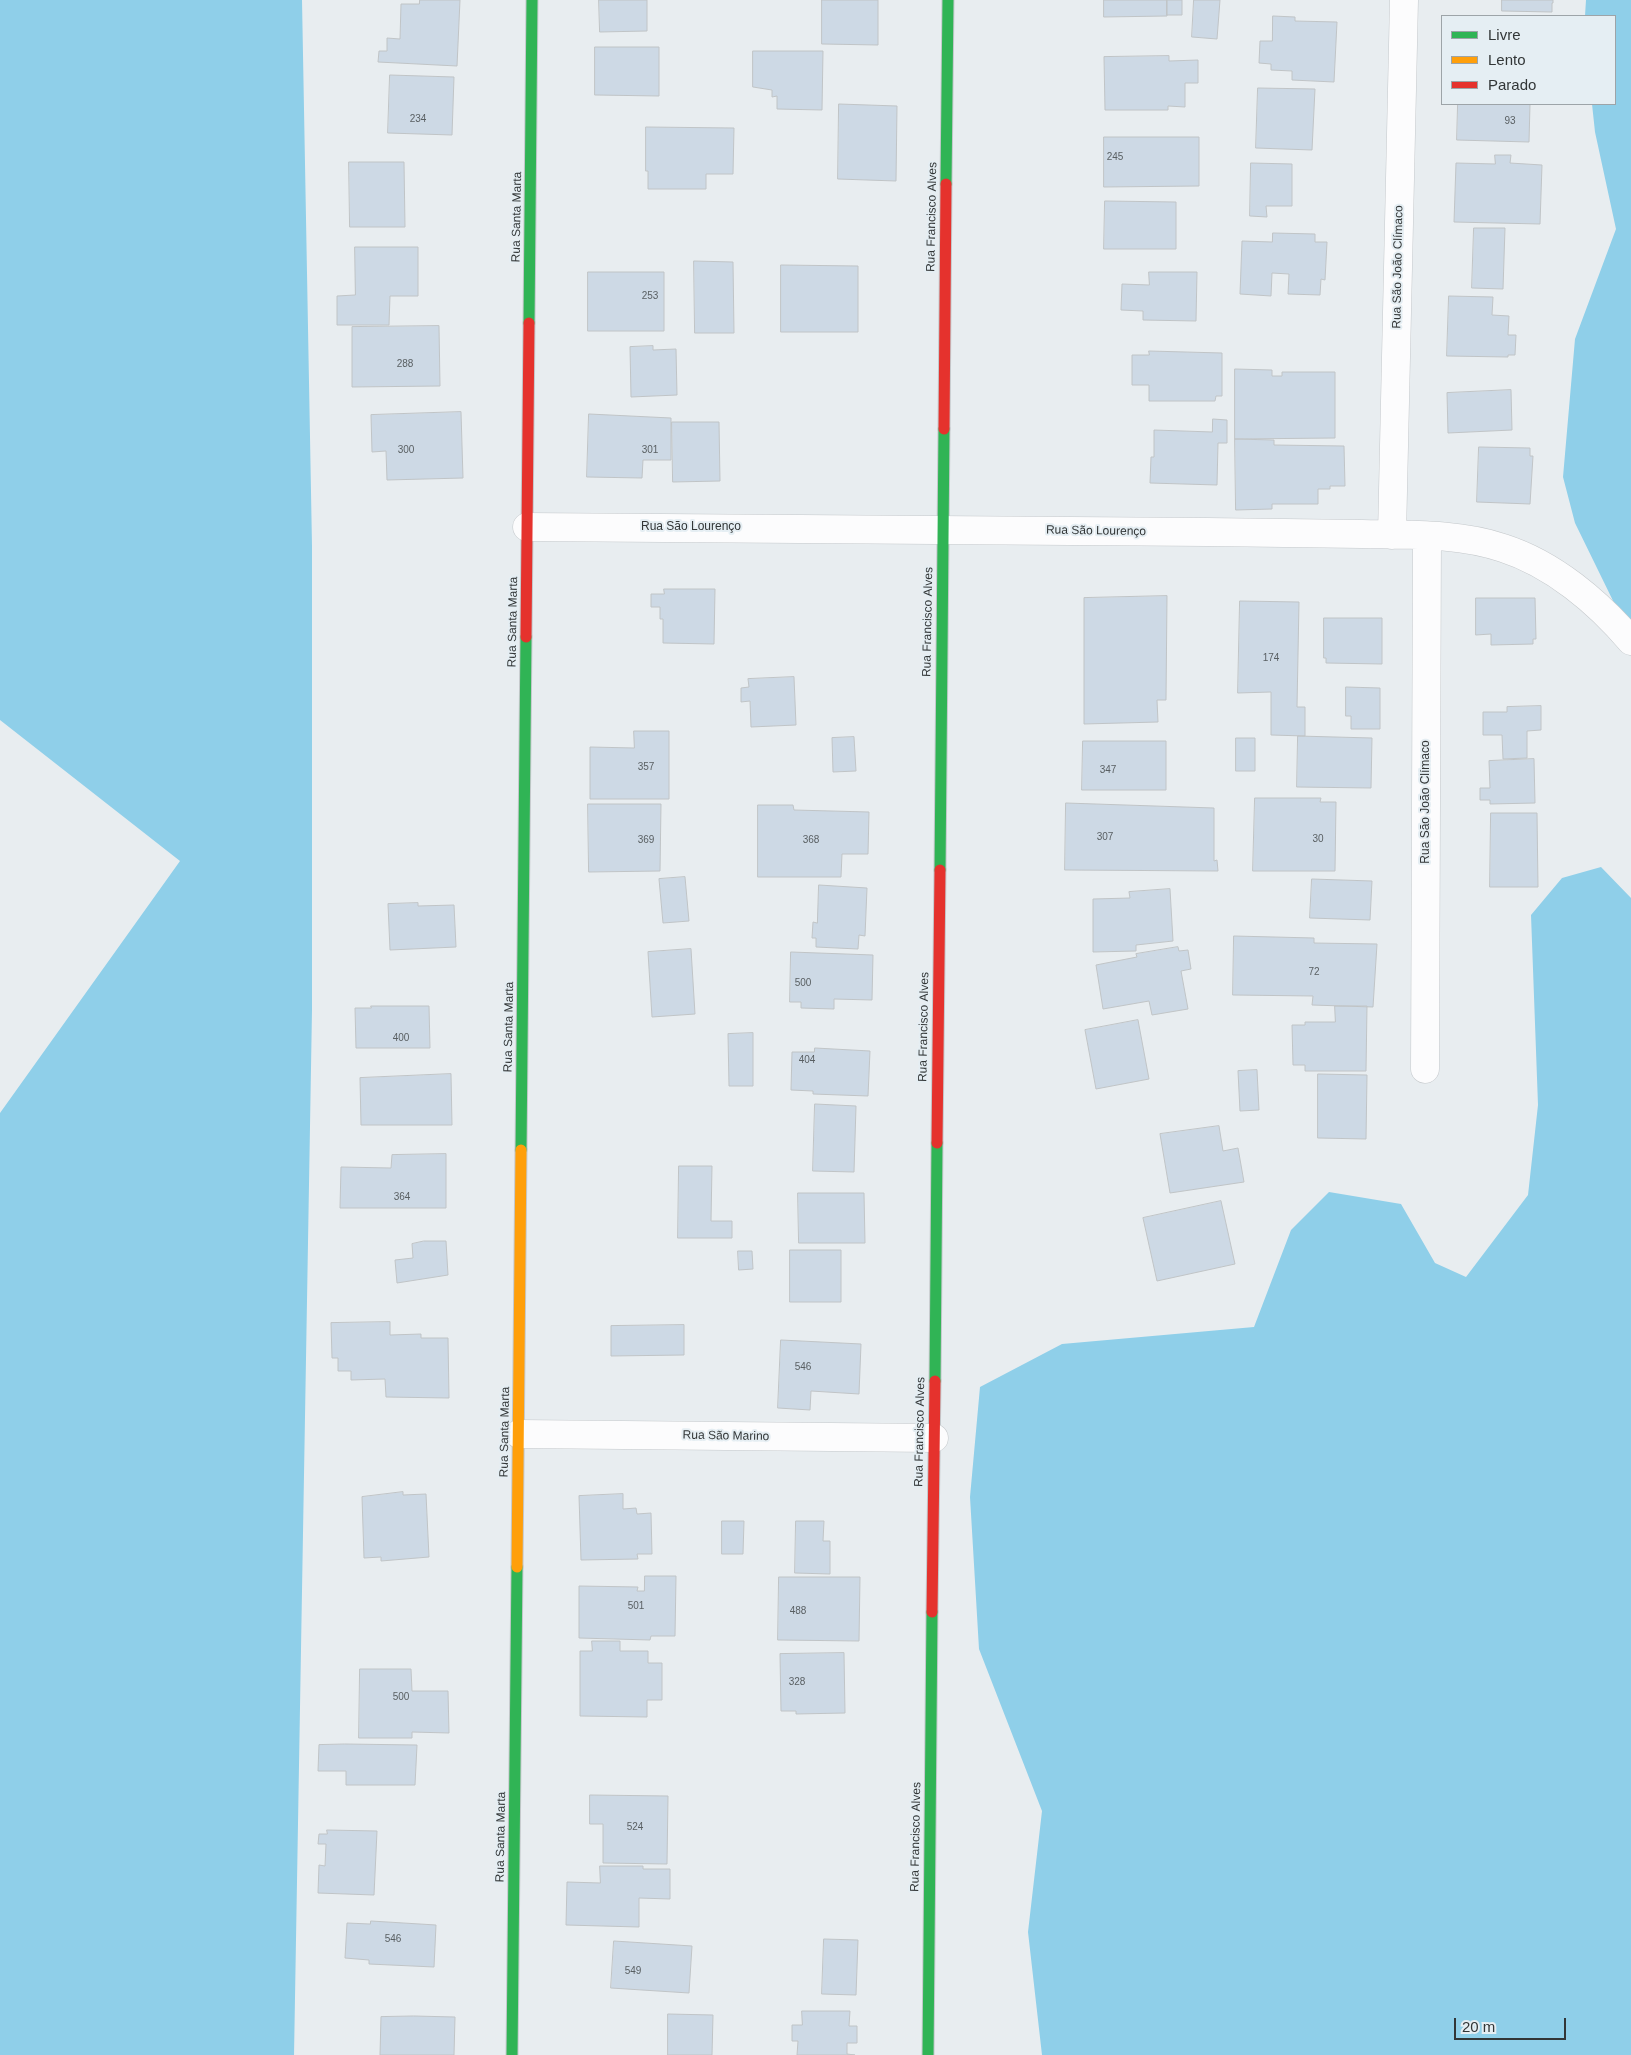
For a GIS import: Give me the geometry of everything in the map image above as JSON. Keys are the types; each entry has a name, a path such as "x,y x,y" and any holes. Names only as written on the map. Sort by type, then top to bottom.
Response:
{"street":[{"name":"Rua Santa Marta","path":"512,2055 532,0"},
{"name":"Rua Francisco Alves","path":"928,2055 948,0"},
{"name":"Rua São João Clímaco","path":"1392,534 1404,0"},
{"name":"Rua São Lourenço","path":"527,526 1392,534 1458,538 1501,547 1530,558 1557,574 1585,596 1631,641"},
{"name":"Rua São João Clímaco","path":"1426,1069 1427,536"},
{"name":"Rua São Marino","path":"518,1434 934,1438"}],"shaded area":[{"path":"0,0 302,0 312,546 312,1010 294,2055 0,2055 0,1113 180,861 0,720"},
{"path":"1586,0 1631,0 1631,626 1618,611 1575,523 1563,477 1575,339 1616,229 1595,132 1592,105 1616,105 1616,15 1585,15"},
{"path":"1601,867 1631,898 1631,2055 1042,2055 1028,1932 1042,1811 979,1649 970,1497 980,1387 1062,1344 1254,1327 1291,1230 1329,1192 1401,1204 1435,1263 1466,1277 1528,1195 1538,1105 1531,915 1562,878"}],"building":[{"path":"420,0 460,0 457,66 378,62 379,51 387,51 387,38 400,39 401,4 419,4"},
{"path":"599,0 647,0 647,31 600,32"},
{"path":"822,0 878,0 878,45 822,44"},
{"path":"1104,0 1167,0 1167,16 1104,17"},
{"path":"1167,0 1182,0 1182,15 1167,15"},
{"path":"1194,0 1220,0 1217,39 1192,37"},
{"path":"1502,0 1553,0 1552,12 1502,11"},
{"path":"1273,16 1295,17 1295,21 1337,22 1334,82 1292,80 1292,71 1271,70 1271,64 1259,63 1260,41 1272,41"},
{"path":"595,47 659,47 659,96 595,95"},
{"path":"753,51 823,51 822,110 777,109 777,96 772,97 772,90 753,87"},
{"path":"1169,56 1169,61 1198,60 1198,83 1185,83 1185,107 1168,106 1168,110 1105,110 1104,57"},
{"path":"390,75 454,77 452,135 388,133"},
{"path":"1258,88 1315,89 1312,150 1256,148"},
{"path":"839,104 897,106 896,181 838,179"},
{"path":"1458,105 1530,105 1529,142 1457,140"},
{"path":"646,127 734,128 733,174 706,174 706,189 648,189"},
{"path":"1104,137 1199,137 1199,186 1104,187"},
{"path":"1495,155 1511,155 1510,163 1542,165 1540,224 1454,222 1456,163 1495,164"},
{"path":"349,162 404,162 405,227 350,227"},
{"path":"1251,163 1292,164 1292,206 1266,206 1267,217 1250,216"},
{"path":"1105,201 1176,202 1176,249 1104,249"},
{"path":"1474,228 1505,228 1503,289 1472,288"},
{"path":"1273,233 1315,234 1315,242 1327,242 1325,280 1321,279 1320,295 1288,294 1289,274 1272,273 1271,296 1240,294 1242,241 1272,242"},
{"path":"355,247 418,247 418,296 390,296 389,325 337,325 337,296 355,295"},
{"path":"694,261 733,262 734,333 695,333"},
{"path":"781,265 858,266 858,332 781,332"},
{"path":"588,272 664,272 664,331 588,331"},
{"path":"1149,272 1197,272 1196,321 1143,320 1143,311 1121,310 1122,284 1149,285"},
{"path":"1449,296 1493,297 1492,315 1509,316 1508,335 1516,335 1515,355 1508,355 1508,357 1447,356"},
{"path":"439,326 440,386 352,387 352,327"},
{"path":"653,346 653,350 676,349 677,395 631,397 630,347"},
{"path":"1149,351 1222,353 1222,396 1216,396 1215,401 1149,401 1149,385 1132,385 1132,355 1149,355"},
{"path":"1235,369 1272,370 1272,376 1282,376 1282,372 1335,372 1335,438 1235,439"},
{"path":"1511,390 1512,430 1448,433 1447,393"},
{"path":"461,412 463,478 387,480 386,451 372,452 371,415"},
{"path":"589,414 671,418 671,460 643,460 642,478 587,477"},
{"path":"1213,419 1227,420 1227,443 1218,443 1217,485 1150,483 1151,457 1154,457 1154,430 1212,432"},
{"path":"672,422 719,422 720,481 673,482"},
{"path":"1235,439 1274,440 1274,445 1344,446 1345,486 1330,486 1330,489 1318,489 1318,504 1272,504 1272,509 1236,510"},
{"path":"1479,447 1530,448 1530,456 1533,456 1530,504 1477,502"},
{"path":"664,589 715,589 714,644 663,643 663,619 660,619 660,607 651,607 651,594 664,594"},
{"path":"1167,596 1166,700 1157,700 1158,722 1084,724 1084,598"},
{"path":"1476,598 1535,598 1536,639 1533,639 1533,644 1491,645 1491,634 1476,635"},
{"path":"1240,601 1299,602 1297,707 1305,707 1305,736 1271,735 1271,692 1238,693"},
{"path":"1324,618 1382,618 1382,664 1326,663 1326,658 1324,658"},
{"path":"794,677 796,725 751,727 750,701 741,702 741,688 749,687 748,679"},
{"path":"1346,687 1380,688 1380,729 1351,729 1351,716 1346,716"},
{"path":"1541,706 1541,730 1527,731 1527,758 1503,759 1502,735 1483,735 1483,712 1507,712 1507,707"},
{"path":"634,731 669,731 669,799 590,799 590,747 634,748"},
{"path":"1298,736 1372,738 1371,788 1297,787"},
{"path":"854,737 856,771 833,772 832,738"},
{"path":"1236,738 1255,738 1255,771 1236,771"},
{"path":"1083,741 1166,741 1166,790 1082,790"},
{"path":"1534,759 1535,803 1490,804 1490,800 1480,800 1480,788 1490,788 1489,761"},
{"path":"1255,798 1321,798 1320,802 1336,802 1335,871 1253,871"},
{"path":"1066,803 1214,808 1214,861 1217,860 1218,871 1065,870"},
{"path":"588,804 661,804 660,871 589,872"},
{"path":"758,805 793,805 794,810 869,812 868,854 842,854 841,877 758,877"},
{"path":"1491,813 1537,813 1538,887 1490,887"},
{"path":"685,877 689,921 663,923 659,879"},
{"path":"1312,879 1372,881 1370,920 1310,918"},
{"path":"819,885 867,888 865,936 859,935 858,949 816,947 816,938 812,938 813,922 817,923"},
{"path":"1170,889 1173,941 1136,945 1136,951 1093,952 1093,899 1130,898 1129,892"},
{"path":"418,903 418,906 454,905 456,947 390,950 388,904"},
{"path":"1234,936 1314,938 1314,943 1377,944 1373,1007 1312,1005 1313,996 1233,995"},
{"path":"1178,947 1179,951 1188,950 1191,969 1181,971 1188,1009 1152,1015 1149,1001 1103,1009 1096,965 1137,957 1136,954"},
{"path":"691,949 695,1014 652,1017 648,952"},
{"path":"791,952 873,955 872,1000 834,999 834,1009 801,1008 801,1002 790,1002"},
{"path":"371,1006 429,1006 430,1048 356,1048 355,1008 371,1008"},
{"path":"1335,1006 1367,1006 1366,1071 1305,1071 1305,1065 1293,1065 1292,1025 1305,1025 1305,1022 1335,1022"},
{"path":"1138,1020 1149,1079 1096,1089 1085,1030"},
{"path":"753,1033 753,1086 729,1086 728,1034"},
{"path":"815,1048 870,1051 868,1096 813,1094 813,1091 791,1090 792,1052 814,1052"},
{"path":"1257,1070 1259,1110 1240,1111 1238,1071"},
{"path":"451,1074 452,1125 361,1125 360,1078"},
{"path":"1318,1074 1367,1075 1366,1139 1318,1138"},
{"path":"815,1104 856,1106 854,1172 813,1171"},
{"path":"1219,1126 1223,1151 1238,1148 1244,1182 1170,1193 1160,1134"},
{"path":"446,1154 446,1208 340,1208 341,1167 391,1168 392,1155"},
{"path":"679,1166 712,1166 711,1221 732,1221 732,1238 678,1238"},
{"path":"798,1193 864,1193 865,1243 799,1243"},
{"path":"1221,1201 1235,1264 1157,1281 1143,1218"},
{"path":"424,1241 446,1241 448,1275 397,1283 395,1260 413,1258 412,1244"},
{"path":"790,1250 841,1250 841,1302 790,1302"},
{"path":"738,1251 752,1251 753,1269 739,1270"},
{"path":"390,1322 390,1335 421,1334 421,1338 448,1338 449,1398 386,1397 385,1379 351,1380 351,1371 338,1371 338,1358 332,1358 331,1323"},
{"path":"684,1325 684,1355 611,1356 611,1326"},
{"path":"781,1340 861,1344 859,1394 811,1391 810,1410 778,1408"},
{"path":"403,1492 403,1495 426,1494 429,1557 381,1561 381,1557 364,1558 362,1497"},
{"path":"623,1494 623,1509 636,1508 637,1514 651,1513 652,1554 637,1554 638,1559 581,1560 579,1496"},
{"path":"722,1521 744,1521 743,1554 722,1554"},
{"path":"796,1521 824,1521 823,1541 830,1541 830,1574 795,1573"},
{"path":"645,1576 676,1576 675,1636 651,1636 650,1640 579,1638 579,1586 638,1587 637,1591 644,1591"},
{"path":"779,1577 860,1577 859,1641 778,1640"},
{"path":"592,1641 620,1641 620,1651 648,1651 648,1663 662,1663 662,1700 647,1700 647,1717 580,1716 580,1651 592,1651"},
{"path":"844,1653 845,1713 796,1714 796,1711 781,1711 780,1654"},
{"path":"360,1669 411,1669 412,1691 448,1691 449,1733 412,1732 412,1738 359,1738"},
{"path":"319,1745 417,1745 415,1785 346,1785 346,1771 318,1771"},
{"path":"590,1795 668,1796 667,1864 603,1863 603,1824 590,1824"},
{"path":"327,1830 377,1831 374,1895 318,1893 319,1865 325,1866 326,1844 318,1844 319,1834 327,1834"},
{"path":"600,1866 643,1866 643,1869 670,1869 670,1899 639,1898 639,1927 566,1925 567,1882 600,1883"},
{"path":"371,1921 436,1925 434,1967 369,1964 369,1960 345,1958 347,1923 370,1924"},
{"path":"824,1939 858,1940 856,1995 822,1994"},
{"path":"614,1941 692,1946 689,1993 611,1988"},
{"path":"802,2011 850,2011 849,2026 857,2026 857,2043 847,2043 847,2054 855,2055 797,2055 798,2041 792,2041 792,2025 802,2025"},
{"path":"668,2014 713,2015 712,2055 668,2055"},
{"path":"381,2017 455,2017 454,2055 380,2055"}],"traffic: fast":[{"path":"529,323 532,0"},
{"path":"946,184 948,0"},
{"path":"940,870 944,429"},
{"path":"521,1150 526,637"},
{"path":"935,1381 937,1143"},
{"path":"512,2055 517,1567"},
{"path":"928,2055 932,1612"}],"traffic: slow":[{"path":"517,1567 521,1150"}],"traffic: jam":[{"path":"944,429 946,184"},
{"path":"526,637 529,323"},
{"path":"937,1143 940,870"},
{"path":"932,1612 935,1381"}]}
